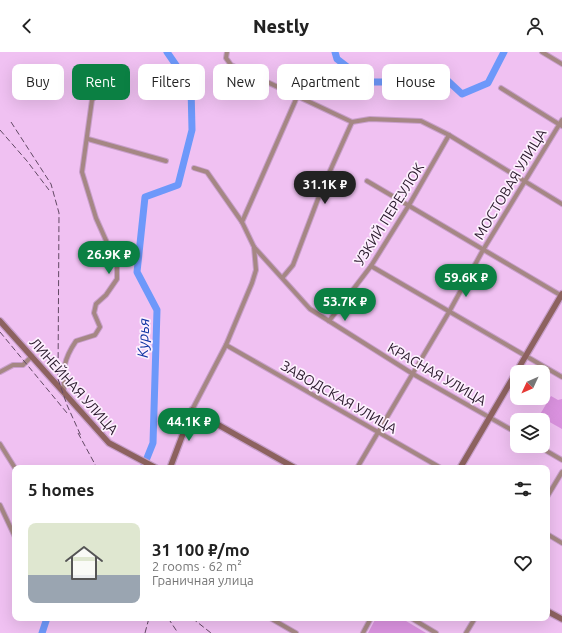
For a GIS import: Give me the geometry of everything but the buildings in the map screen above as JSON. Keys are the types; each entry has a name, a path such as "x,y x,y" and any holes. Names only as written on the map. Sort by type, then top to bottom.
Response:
{"street":[{"path":"227,52 228,62 235,67 277,87"},
{"path":"542,52 562,64"},
{"path":"501,88 561,125"},
{"path":"64,393 63,370 67,354 76,341 96,335 100,327 94,313 96,304 106,295 117,280 118,265 96,218 82,172 88,139 92,100"},
{"path":"242,222 296,100"},
{"path":"304,100 352,122 370,119 421,121 449,135 562,204"},
{"name":"МОСТОВАЯ УЛИЦА","path":"360,465 449,312 483,250 561,125 562,120"},
{"path":"283,277 293,265 321,191 352,122"},
{"name":"УЗКИЙ ПЕРЕУЛОК","path":"329,321 371,266 449,135"},
{"path":"88,139 166,161"},
{"name":"КРАСНАЯ УЛИЦА","path":"194,168 207,172 242,222 254,247 283,277 305,304 329,321 413,374 510,429"},
{"path":"367,181 562,295 462,465"},
{"path":"171,465 192,410 226,346 255,276 254,247"},
{"path":"371,266 562,377"},
{"name":"ЛИНЕЙНАЯ УЛИЦА","path":"0,321 109,444 150,465"},
{"name":"ЗАВОДСКАЯ УЛИЦА","path":"226,346 436,465"},
{"path":"0,372 14,365 23,365 32,356"},
{"path":"192,410 290,465"},
{"path":"0,444 13,465"},
{"path":"550,453 562,460"},
{"path":"550,492 562,472"},
{"path":"0,506 12,531"},
{"path":"550,536 562,543"},
{"path":"550,612 562,619"},
{"path":"275,621 296,633"},
{"path":"363,633 369,621"},
{"path":"416,621 436,633"},
{"path":"466,633 473,621"}],"shaded area":[{"path":"551,396 558,400 562,399 562,429 550,422 550,413 541,413 546,405 550,405"},
{"path":"374,621 406,621 426,633 368,633"}],"waterway":[{"name":"Курья","path":"144,465 153,443 157,310 137,272 145,197 178,185 192,130 191,87 167,52"},
{"name":"Курья","path":"335,52 337,59 367,82 398,82 428,88 448,81 462,94 488,83 504,52"},
{"name":"Курья","path":"42,633 46,621"}],"railway":[{"path":"11,122 51,184 59,213 58,379 67,405 81,436"},
{"path":"0,130 27,161 49,190"},
{"path":"0,332 67,413"},
{"path":"78,433 95,465"},
{"path":"145,633 148,621"},
{"path":"170,621 178,633"},
{"path":"196,621 211,633"}]}
